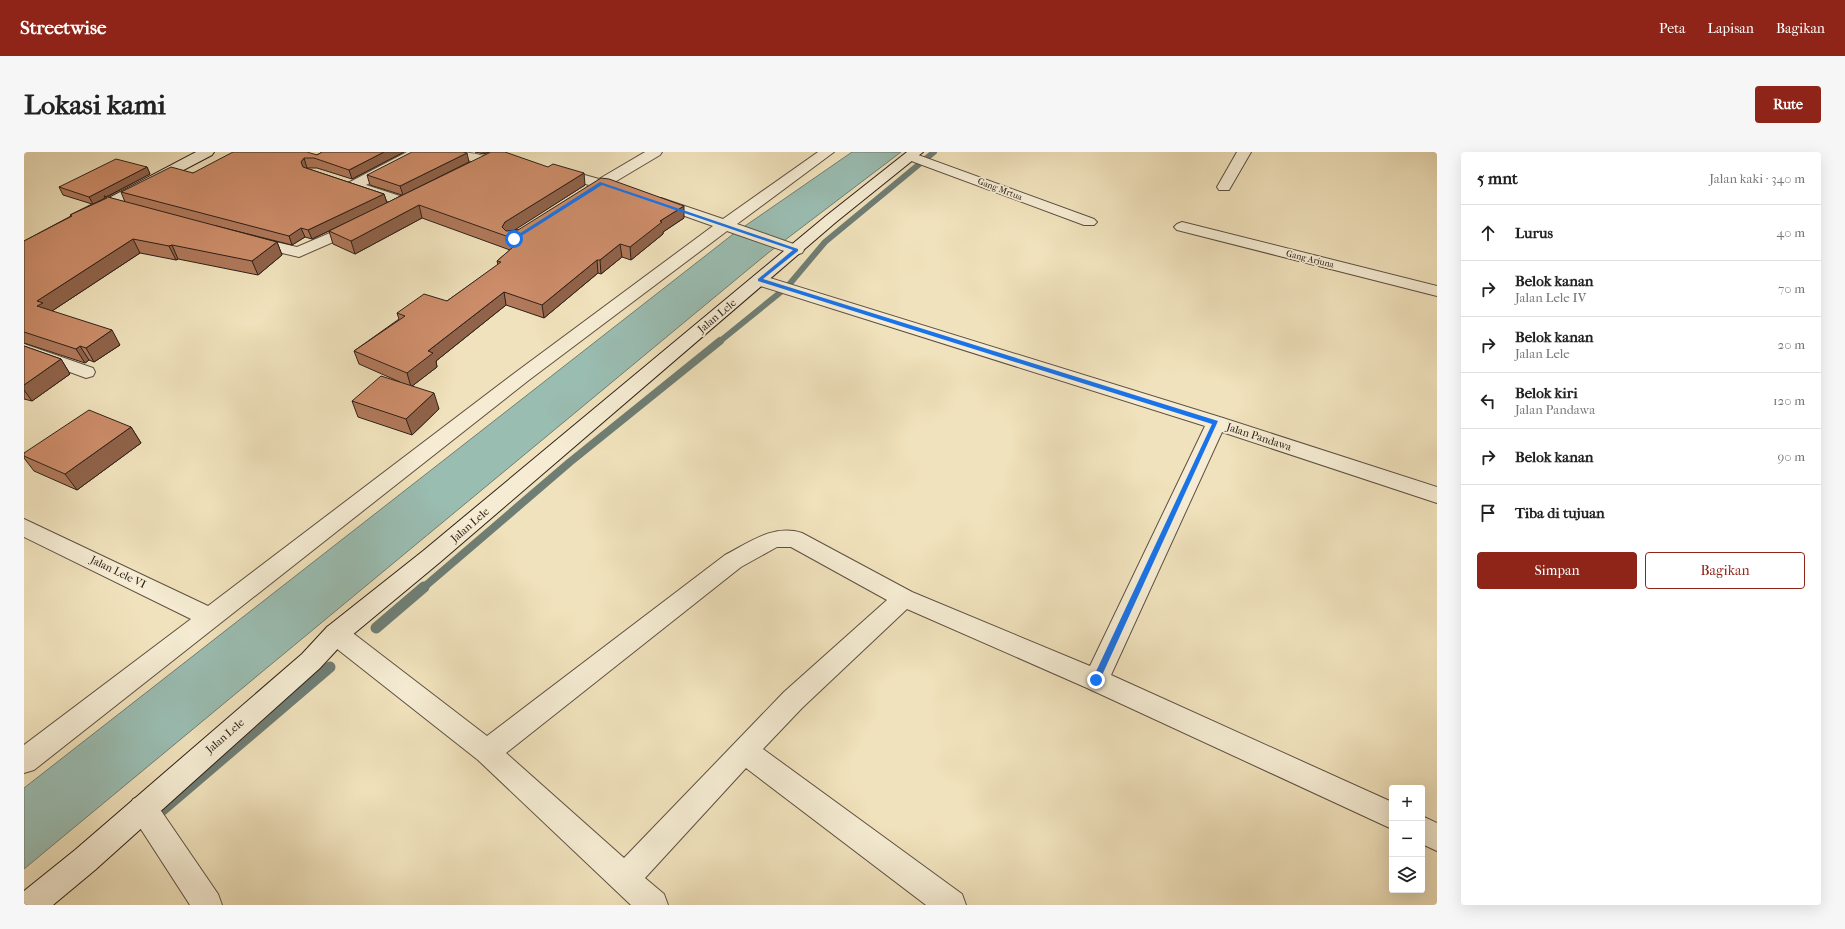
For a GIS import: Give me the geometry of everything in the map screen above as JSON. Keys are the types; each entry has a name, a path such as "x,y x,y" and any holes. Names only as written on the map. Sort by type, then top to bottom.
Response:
{"street":[{"path":"77,220 206,152"},
{"path":"404,202 346,183 418,152"},
{"path":"456,152 491,158 464,172"},
{"path":"583,195 655,152"},
{"path":"24,761 211,618 447,433 725,225 827,152"},
{"path":"1224,187 1244,152"},
{"name":"Gang Mrtua","path":"914,154 1089,222"},
{"name":"Jalan Lele","path":"30,905 85,860 311,661 336,634 432,557 760,280 788,247 831,219 914,154"},
{"path":"542,167 602,183 788,247"},
{"path":"238,238 299,252 379,216 437,185"},
{"path":"110,203 132,209"},
{"name":"Gang Arjuna","path":"1182,227 1437,291"},
{"name":"Jalan Pandawa","path":"760,280 1216,423 1437,495"},
{"path":"24,349 86,372"},
{"path":"1096,680 1216,423"},
{"name":"Jalan Lele VI","path":"24,527 211,618"},
{"path":"487,752 733,561 773,539 794,539 904,598 1096,680 1389,815"},
{"path":"624,879 793,700 904,598"},
{"path":"336,634 487,752 653,905"},
{"path":"744,751 951,905"},
{"path":"143,808 207,905"},
{"path":"1425,831 1437,837"}],"water":[{"path":"852,152 901,152 768,253 24,869 24,788 732,235"}],"building":[{"path":"233,152 307,152 317,155 322,152 384,152 349,170 314,158 304,158 301,162 303,167 384,194 308,230 301,228 289,236 121,192 171,167 193,173"},
{"path":"412,152 467,153 400,186 367,175"},
{"path":"491,152 505,152 548,167 553,164 584,173 505,222 502,227 506,231 518,230 601,178 609,179 684,206 660,221 662,222 630,247 620,244 600,260 597,260 542,305 504,292 428,351 433,353 407,373 354,351 405,316 397,313 424,294 447,301 501,262 497,261 520,241 419,205 351,241 329,231"},
{"path":"116,159 147,167 89,197 59,187"},
{"path":"104,196 277,242 252,261 133,239 37,301 43,303 37,306 112,330 86,348 80,346 76,349 24,332 24,241 72,216 70,215 107,198"},
{"path":"24,346 61,359 24,385"},
{"path":"381,376 434,393 406,419 352,401"},
{"path":"89,410 131,427 65,474 24,456 24,453"}],"waterway":[{"path":"719,342 787,287 825,242 934,152"},
{"path":"423,588 570,462 720,341"},
{"path":"376,628 424,587"},
{"path":"152,819 330,667"}],"route":[{"path":"514,239 602,183 796,250 760,280 787,287 1216,423 1096,680"}]}
